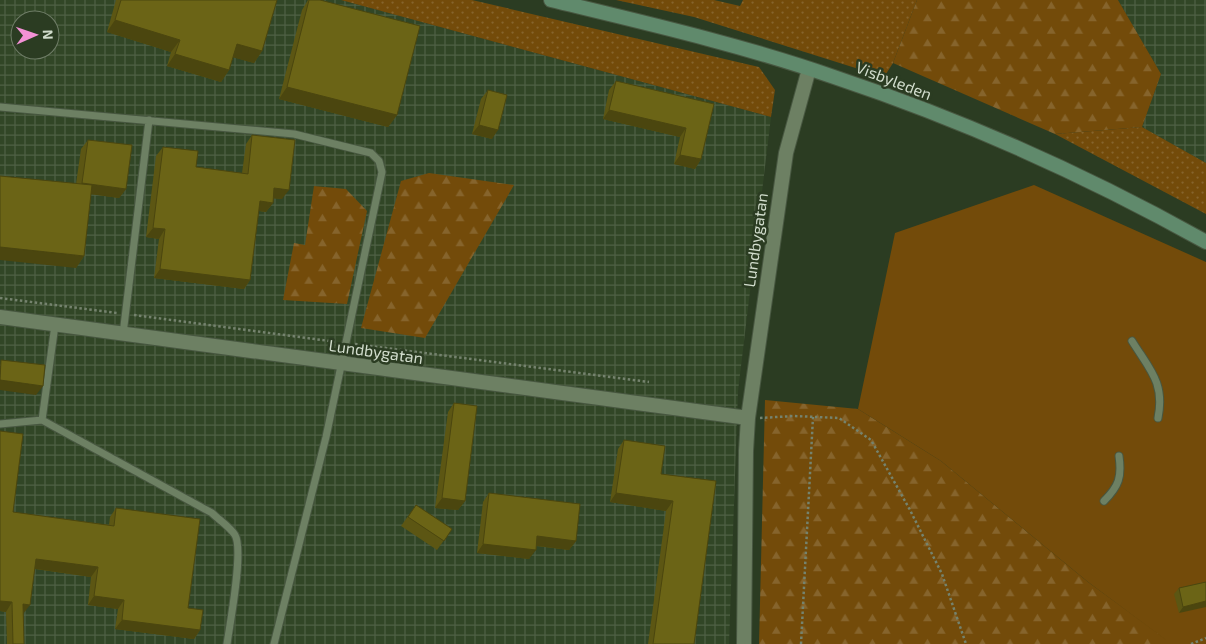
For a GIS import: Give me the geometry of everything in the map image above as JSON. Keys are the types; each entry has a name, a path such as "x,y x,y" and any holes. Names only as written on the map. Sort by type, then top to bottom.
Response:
{"main road":[{"name":"Visbyleden","path":"551,0 692,35 809,69 889,96 1016,148 1118,195 1206,242"}],"street":[{"name":"Lundbygatan","path":"744,644 748,418 786,153 809,69"},
{"name":"Lundbygatan","path":"0,317 748,418"}],"lane":[{"path":"0,107 294,134 371,153 379,161 382,172 344,343 326,437 274,644"},
{"path":"123,335 149,120"},
{"path":"42,420 55,325"},
{"path":"1132,341 1160,390 1161,400 1158,418"},
{"path":"0,424 42,420 212,513 234,534 238,541 238,564 227,644"},
{"path":"1104,501 1117,488 1120,479 1119,456"}],"path":[{"path":"0,298 648,382"},
{"path":"801,644 812,417"},
{"path":"748,418 839,418 871,440 910,510 942,574 966,644"},
{"path":"1191,644 1206,638"}],"shaded area":[{"path":"0,0 341,0 771,117 738,391 729,644 0,644"},
{"path":"1118,0 1206,0 1206,163 1142,127 1161,74"}],"green space":[{"path":"341,0 472,0 759,67 775,90 771,117"},
{"path":"616,0 714,0 740,6 743,0 917,0 893,63 884,77 694,17"},
{"path":"917,0 1118,0 1161,74 1142,127 1055,134 893,63"},
{"path":"1142,127 1206,163 1206,214 1055,134"},
{"path":"429,173 514,185 425,338 361,328 401,181"},
{"path":"1034,185 1206,262 1206,644 1166,644 1166,640 1088,582 941,461 858,409 895,233"},
{"path":"314,186 346,189 367,211 347,304 283,300 294,243 305,245"},
{"path":"765,400 858,409 941,461 1088,582 1167,640 1166,644 759,644"}],"building":[{"path":"121,0 277,0 262,51 237,44 229,70 175,54 180,40 115,20"},
{"path":"309,0 320,0 420,26 397,115 287,87"},
{"path":"616,81 714,104 701,159 680,155 686,128 609,110"},
{"path":"488,90 507,95 498,130 479,125"},
{"path":"252,135 295,140 289,190 274,188 273,203 260,201 250,280 160,269 165,229 153,228 163,147 198,151 196,167 248,174"},
{"path":"88,140 132,145 126,189 82,183"},
{"path":"0,176 92,185 84,256 0,247"},
{"path":"1,360 45,365 43,386 0,380"},
{"path":"454,403 477,406 465,501 442,498"},
{"path":"0,431 23,434 13,512 114,526 116,508 200,519 188,608 203,610 200,630 122,620 124,600 94,596 98,567 36,559 30,605 23,604 24,644 13,644 12,602 0,601"},
{"path":"624,440 665,446 661,474 716,481 694,644 653,644 673,501 616,493"},
{"path":"489,493 580,504 576,541 537,536 536,550 483,544"},
{"path":"416,505 452,529 444,541 408,517"},
{"path":"1206,582 1206,601 1183,607 1179,588"}]}
